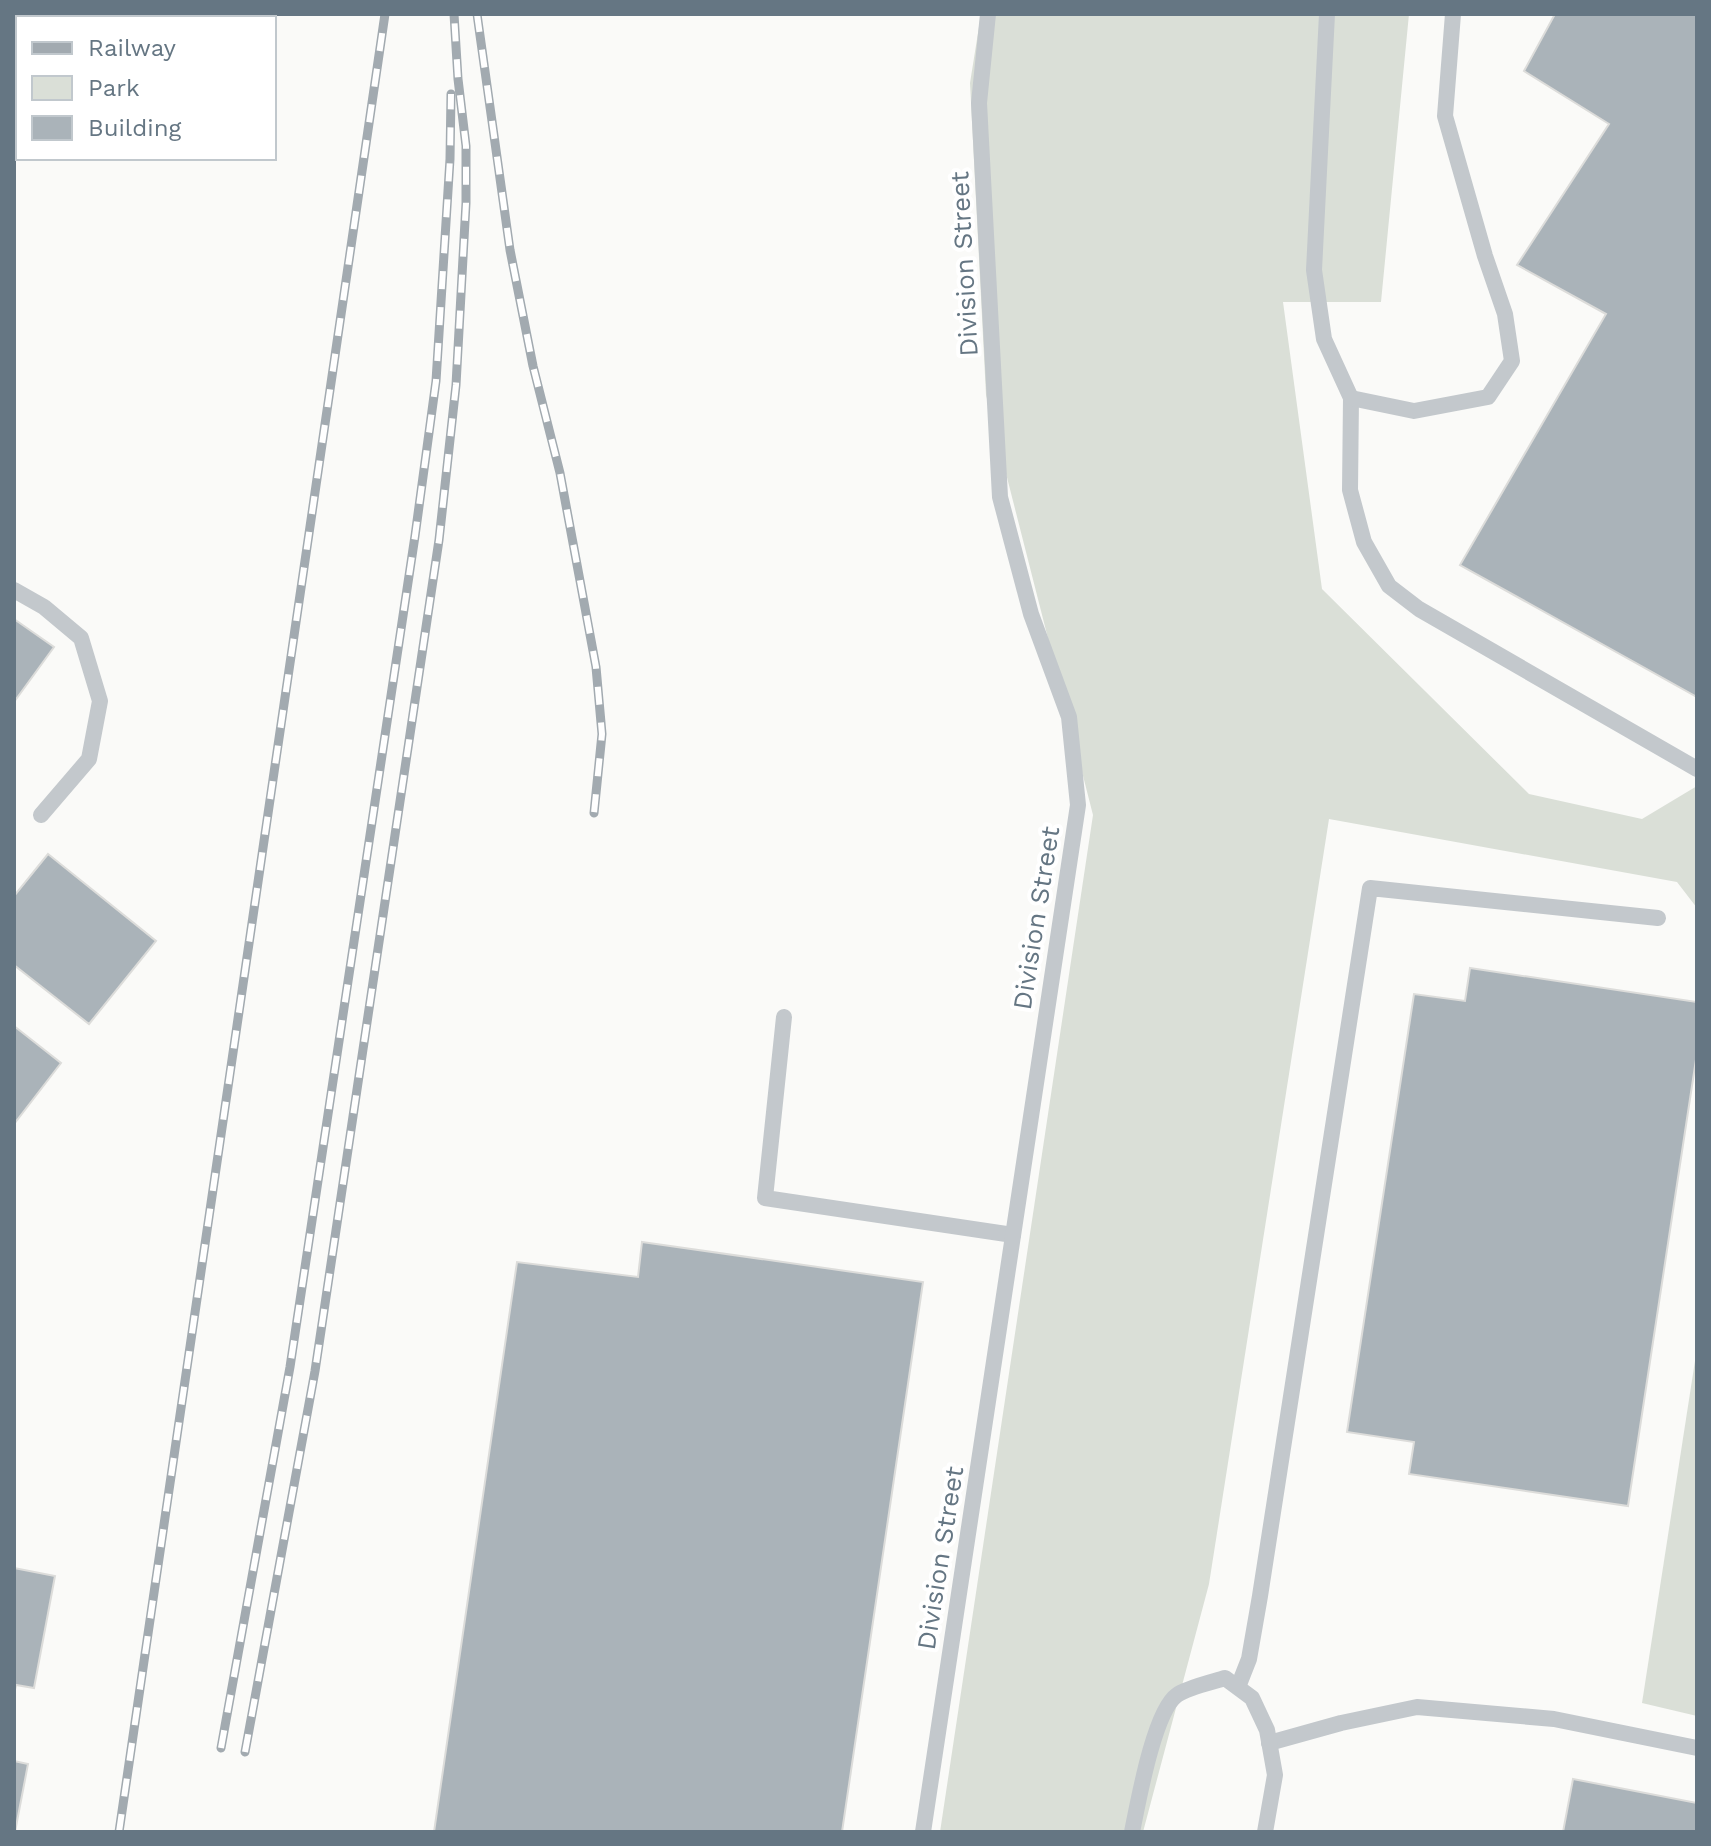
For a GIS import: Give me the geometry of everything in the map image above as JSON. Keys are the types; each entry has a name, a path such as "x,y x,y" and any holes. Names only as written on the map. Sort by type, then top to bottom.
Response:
{"lane":[{"name":"Division Street","path":"923,1832 1078,805 1069,717 1031,614 1000,497 979,103 988,14"},
{"path":"1327,14 1314,270 1324,339 1351,398 1350,490 1364,542 1389,586 1419,609 1697,769"},
{"path":"1351,398 1414,411 1488,397 1512,361 1505,314 1445,116 1453,14"},
{"path":"14,590 44,607 81,638 100,701 89,759 41,815"},
{"path":"1238,1687 1249,1659 1260,1596 1370,888 1658,918"},
{"path":"784,1017 765,1198 1013,1235"},
{"path":"1132,1832 1145,1772 1163,1715 1176,1695 1225,1678 1252,1698 1267,1730 1275,1775 1265,1832"},
{"path":"1269,1743 1341,1723 1417,1707 1554,1719 1697,1748"}],"green space":[{"path":"981,14 1409,14 1381,302 1283,302 1322,589 1529,794 1642,819 1697,786 1697,908 1677,882 1329,819 1209,1584 1143,1832 940,1832 1093,815 986,395 970,83"},
{"path":"1697,1348 1697,1716 1642,1703"}],"building":[{"path":"1555,14 1697,14 1697,697 1460,565 1606,314 1517,265 1609,124 1524,71"},
{"path":"14,619 54,647 14,702"},
{"path":"48,854 156,941 89,1024 14,965 14,896"},
{"path":"1470,968 1697,1002 1697,1053 1628,1506 1409,1474 1414,1442 1347,1432 1414,994 1465,1001"},
{"path":"14,1026 61,1063 14,1124"},
{"path":"642,1242 923,1282 842,1832 434,1832 517,1262 638,1277"},
{"path":"14,1568 55,1576 34,1688 16,1685 14,1694"},
{"path":"14,1761 28,1764 15,1832 14,1832"},
{"path":"1573,1779 1697,1803 1697,1832 1563,1832"}],"railway":[{"path":"119,1832 385,14"},
{"path":"245,1752 315,1371 439,540 456,385 466,203 466,146 454,14"},
{"path":"477,14 510,250 533,366 560,473 596,667 602,734 594,813"},
{"path":"221,1748 290,1367 415,536 436,381 451,94"}]}
